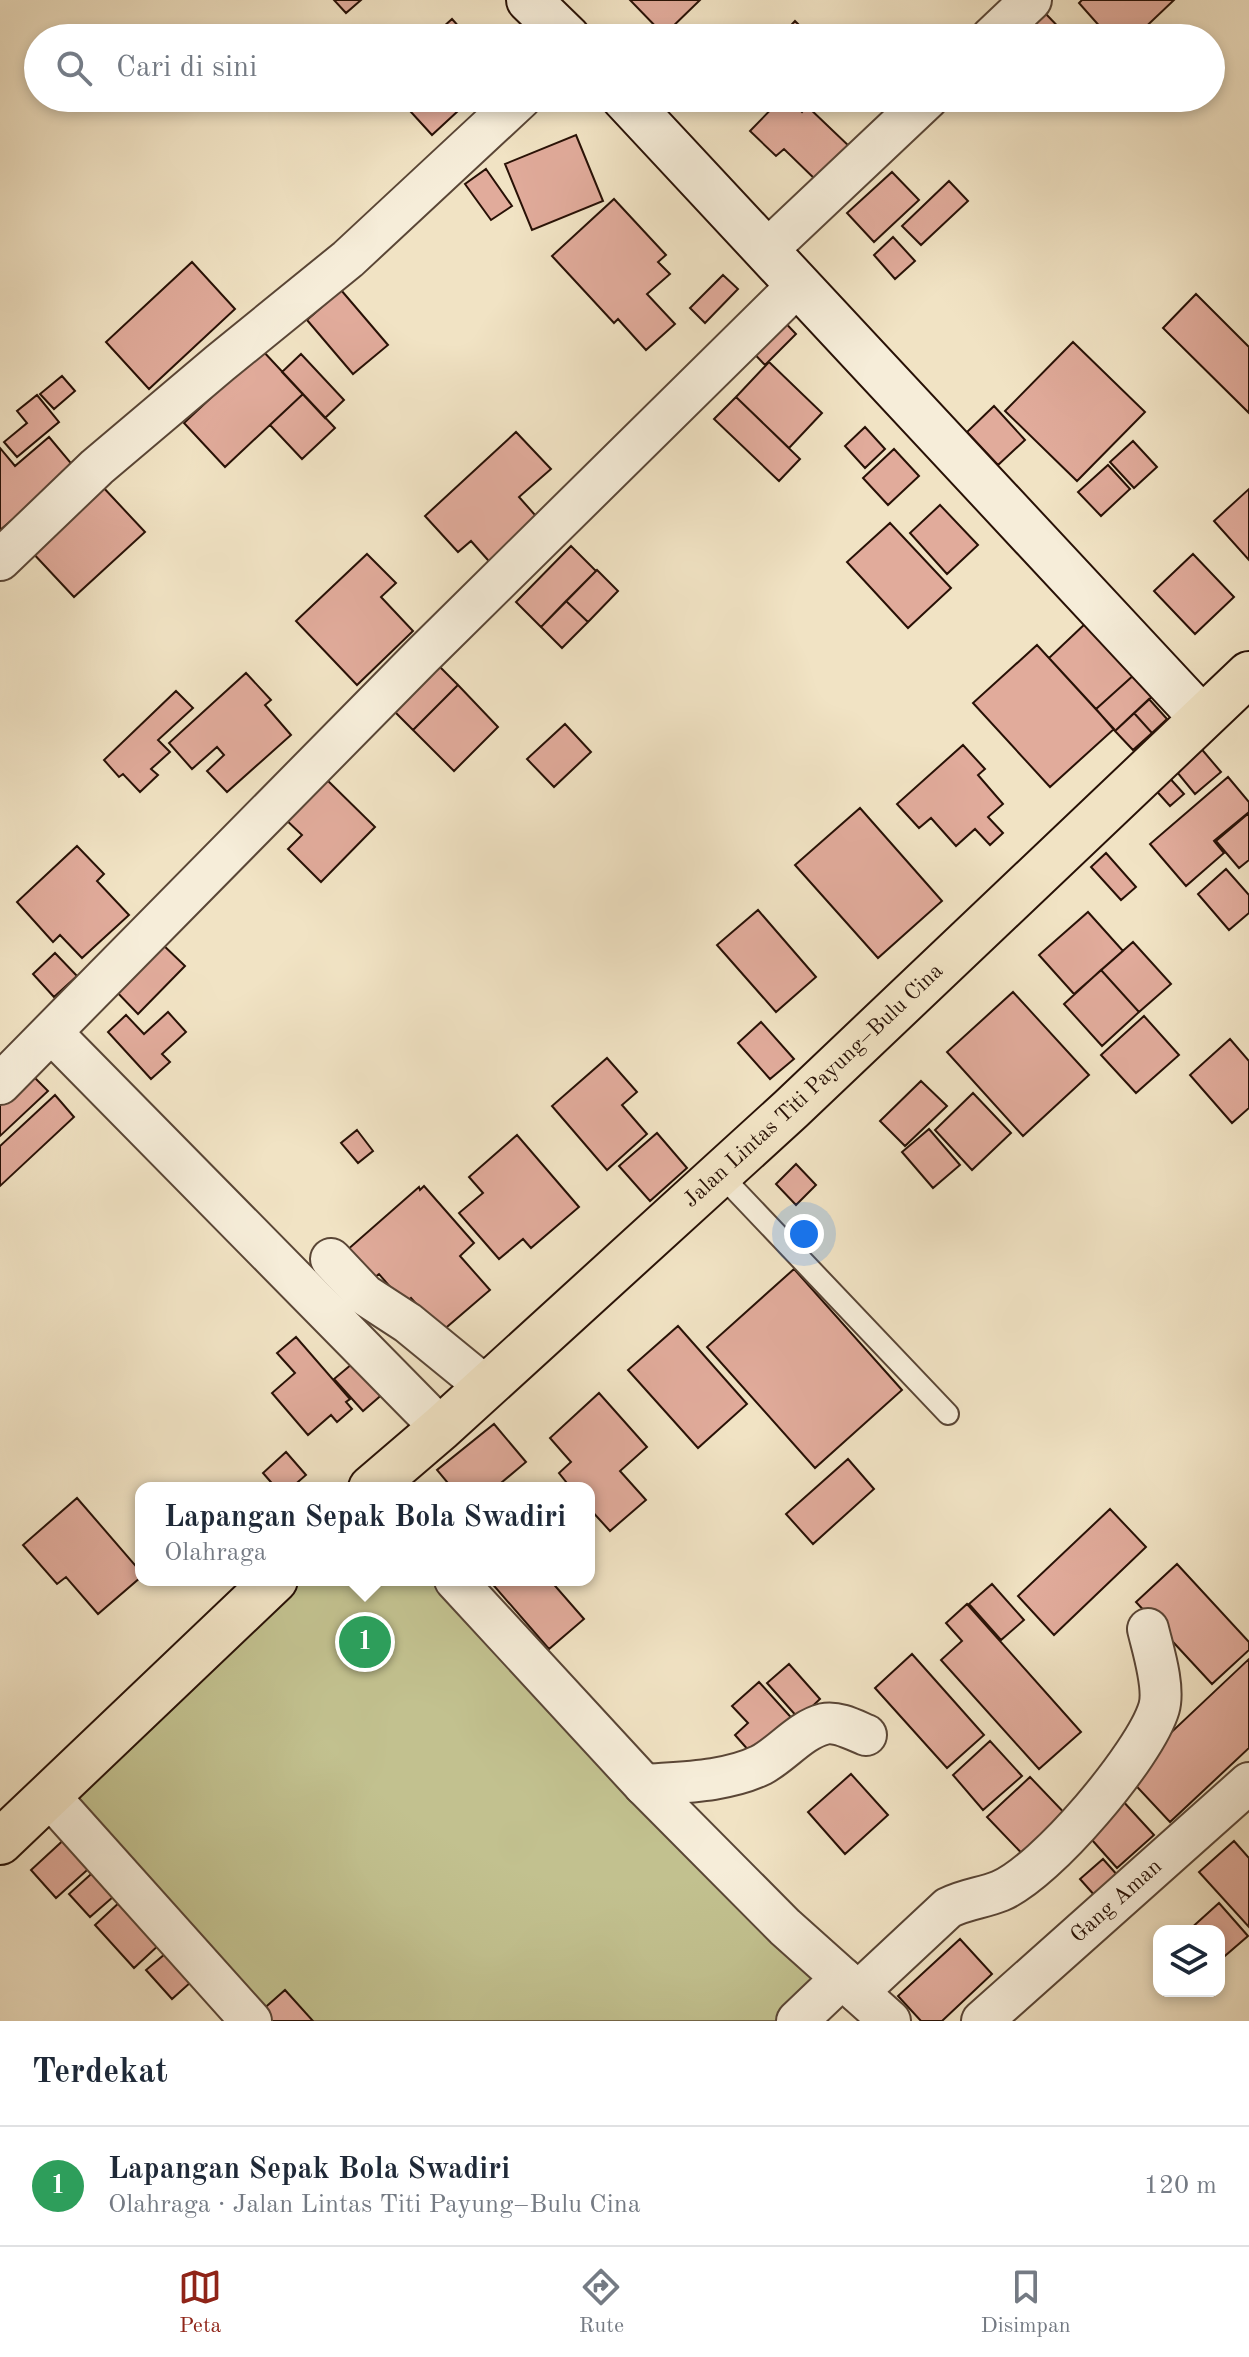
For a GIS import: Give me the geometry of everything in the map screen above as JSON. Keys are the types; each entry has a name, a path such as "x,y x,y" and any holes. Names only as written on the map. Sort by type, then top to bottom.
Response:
{"main road":[{"name":"Jalan Lintas Titi Payung–Bulu Cina","path":"378,1482 791,1109 1249,674"},
{"path":"0,1842 269,1586"}],"street":[{"path":"529,0 554,24"},
{"path":"1006,24 1031,0"},
{"path":"0,560 97,467 348,259 506,112"},
{"path":"637,112 1201,717"},
{"path":"766,251 913,112"},
{"path":"0,1084 421,657 797,286"},
{"path":"52,1033 441,1428"},
{"path":"331,1259 365,1295 408,1323 485,1386"},
{"path":"461,1586 644,1785 785,1927 890,2021"},
{"path":"797,2021 850,1985 948,1908 963,1900 1000,1891 1042,1862 1114,1786 1149,1731 1160,1705 1158,1671 1148,1629"},
{"path":"644,1785 700,1780 759,1766 824,1724 845,1727 866,1735"},
{"name":"Gang Aman","path":"982,2021 1249,1783"},
{"path":"50,1797 251,2021"}],"lane":[{"path":"719,1173 948,1414"}],"shaded area":[{"path":"269,1586 465,1586 842,1978 797,2021 266,2021 50,1797"}],"building":[{"path":"334,0 361,0 346,13"},
{"path":"630,0 700,0 675,24 653,24"},
{"path":"1082,0 1174,0 1149,24 1098,24 1079,3"},
{"path":"1045,13 1056,24 1034,24"},
{"path":"411,112 457,112 432,135"},
{"path":"768,112 813,112 851,148 818,182 784,149 776,156 750,131"},
{"path":"576,135 603,201 532,230 505,164"},
{"path":"486,169 512,206 491,220 465,184"},
{"path":"892,172 919,200 874,242 847,213"},
{"path":"949,181 968,201 921,245 902,226"},
{"path":"614,199 666,255 658,262 670,274 647,294 675,324 646,350 618,319 614,323 552,256"},
{"path":"893,237 915,261 895,279 874,255"},
{"path":"192,262 235,309 149,389 106,342"},
{"path":"723,275 738,289 705,323 690,308"},
{"path":"341,290 388,345 353,374 307,320"},
{"path":"1196,294 1249,347 1249,413 1163,328"},
{"path":"775,312 796,334 765,365 744,343"},
{"path":"1073,342 1145,412 1077,481 1005,411"},
{"path":"262,350 303,394 225,467 184,423"},
{"path":"301,354 344,400 325,418 282,372"},
{"path":"769,362 822,413 789,448 736,397"},
{"path":"62,376 75,391 54,409 40,394"},
{"path":"303,394 335,428 302,459 270,425"},
{"path":"37,395 59,422 17,457 4,442 27,423 17,411"},
{"path":"736,397 800,459 779,481 714,419"},
{"path":"994,406 1025,440 998,465 967,432"},
{"path":"865,427 885,449 865,468 845,446"},
{"path":"516,432 551,469 519,497 543,524 495,568 471,541 458,552 425,516"},
{"path":"49,437 75,468 0,530 0,448 15,466"},
{"path":"1133,441 1157,467 1134,488 1110,462"},
{"path":"894,449 919,476 888,505 863,478"},
{"path":"1108,465 1130,489 1101,516 1078,492"},
{"path":"101,485 145,532 74,597 30,550"},
{"path":"1249,489 1249,560 1214,521"},
{"path":"940,505 978,545 947,574 910,533"},
{"path":"890,523 951,588 908,628 847,562"},
{"path":"571,546 596,571 541,627 516,602"},
{"path":"367,554 396,583 381,597 413,631 357,685 296,621"},
{"path":"1193,554 1234,597 1195,634 1154,591"},
{"path":"597,570 618,591 588,622 566,601"},
{"path":"566,601 588,622 562,648 541,627"},
{"path":"1087,622 1135,674 1096,709 1049,658"},
{"path":"1037,645 1114,729 1050,787 973,703"},
{"path":"435,662 458,685 413,730 390,707"},
{"path":"246,673 271,700 265,705 291,735 227,792 207,771 224,755 217,747 192,769 169,743"},
{"path":"1135,674 1154,695 1115,731 1096,709"},
{"path":"458,685 498,727 454,771 413,730"},
{"path":"176,691 193,708 158,740 170,752 151,769 158,775 140,792 123,774 119,777 104,760"},
{"path":"1149,699 1167,719 1152,733 1134,713"},
{"path":"1134,713 1152,733 1133,750 1115,731"},
{"path":"565,724 591,752 554,787 527,759"},
{"path":"1193,739 1221,772 1195,794 1168,761"},
{"path":"963,745 985,769 978,775 1003,804 988,817 1003,833 990,845 975,829 956,846 931,818 919,828 897,804"},
{"path":"1157,764 1184,794 1170,806 1143,776"},
{"path":"322,775 375,827 321,882 288,849 302,835 282,816"},
{"path":"1228,777 1249,802 1249,812 1214,841 1224,853 1186,886 1150,844"},
{"path":"860,808 942,901 878,958 795,865"},
{"path":"1249,813 1249,860 1239,868 1216,841"},
{"path":"77,846 104,874 97,881 129,915 82,958 60,935 53,942 17,902"},
{"path":"1106,853 1136,887 1121,900 1091,867"},
{"path":"1226,869 1249,895 1249,913 1229,930 1198,894"},
{"path":"758,910 816,977 776,1012 717,945"},
{"path":"1088,912 1123,951 1074,994 1039,955"},
{"path":"159,941 185,966 138,1014 113,988"},
{"path":"1133,942 1171,984 1139,1012 1101,970"},
{"path":"55,953 77,976 54,997 33,974"},
{"path":"1101,970 1139,1012 1102,1046 1064,1004"},
{"path":"1013,992 1089,1075 1023,1136 947,1052"},
{"path":"168,1012 186,1032 162,1054 170,1062 151,1079 108,1032 126,1015 144,1034"},
{"path":"1144,1016 1179,1055 1136,1093 1101,1055"},
{"path":"761,1022 794,1059 770,1079 738,1043"},
{"path":"1230,1039 1249,1061 1249,1108 1232,1123 1190,1075"},
{"path":"607,1058 637,1092 622,1105 647,1134 607,1170 552,1106"},
{"path":"28,1071 48,1091 0,1136 0,1097"},
{"path":"921,1081 947,1106 905,1146 880,1121"},
{"path":"973,1093 1011,1133 972,1170 935,1130"},
{"path":"55,1095 74,1117 0,1186 0,1146"},
{"path":"929,1129 960,1165 933,1188 902,1152"},
{"path":"357,1130 373,1151 358,1163 341,1143"},
{"path":"657,1133 687,1168 650,1201 619,1166"},
{"path":"517,1135 579,1207 531,1248 523,1239 499,1259 459,1213 483,1193 469,1177"},
{"path":"796,1164 816,1185 796,1205 776,1184"},
{"path":"424,1186 474,1243 460,1256 490,1290 441,1332 411,1298 405,1304 379,1274 371,1280 346,1251 419,1187 420,1190"},
{"path":"794,1269 902,1390 815,1468 707,1347"},
{"path":"678,1326 747,1404 698,1448 628,1370"},
{"path":"296,1337 350,1399 346,1402 352,1409 337,1422 331,1415 308,1435 272,1393 295,1373 277,1353"},
{"path":"364,1354 392,1386 363,1411 334,1379"},
{"path":"599,1393 647,1447 620,1471 646,1500 610,1531 595,1515 595,1482 566,1482 559,1473 571,1462 550,1438"},
{"path":"494,1424 526,1462 502,1482 447,1482 437,1470"},
{"path":"286,1452 306,1475 298,1482 271,1482 263,1473"},
{"path":"848,1459 874,1489 813,1544 786,1514"},
{"path":"77,1498 135,1565 135,1582 98,1614 66,1577 57,1584 23,1545"},
{"path":"1110,1509 1146,1547 1054,1635 1018,1596"},
{"path":"1177,1564 1249,1642 1249,1650 1212,1684 1136,1602"},
{"path":"992,1584 1024,1620 1001,1640 969,1604"},
{"path":"494,1586 555,1586 584,1619 549,1649"},
{"path":"967,1604 1081,1732 1039,1769 941,1660 962,1641 946,1623"},
{"path":"912,1654 984,1735 947,1768 875,1688"},
{"path":"1249,1659 1249,1748 1170,1822 1126,1775"},
{"path":"789,1664 820,1699 799,1719 767,1683"},
{"path":"759,1682 797,1724 757,1760 735,1735 748,1723 732,1706"},
{"path":"990,1741 1022,1776 983,1810 953,1775"},
{"path":"851,1774 888,1815 845,1854 808,1812"},
{"path":"1030,1777 1073,1822 1031,1863 987,1817"},
{"path":"1121,1799 1154,1835 1117,1868 1084,1831"},
{"path":"69,1835 95,1863 56,1898 31,1870"},
{"path":"1234,1841 1249,1858 1249,1927 1199,1872"},
{"path":"1103,1859 1127,1886 1104,1906 1080,1879"},
{"path":"100,1866 121,1890 90,1917 69,1894"},
{"path":"122,1900 161,1943 134,1968 95,1925"},
{"path":"1219,1903 1248,1936 1225,1956 1225,1925 1195,1925"},
{"path":"960,1939 992,1974 942,2021 921,2021 898,1996"},
{"path":"165,1954 191,1982 172,1999 146,1970"},
{"path":"285,1990 313,2021 268,2021 260,2012"}],"place":[{"name":"Lapangan Sepak Bola Swadiri","path":"365,1642"}]}
